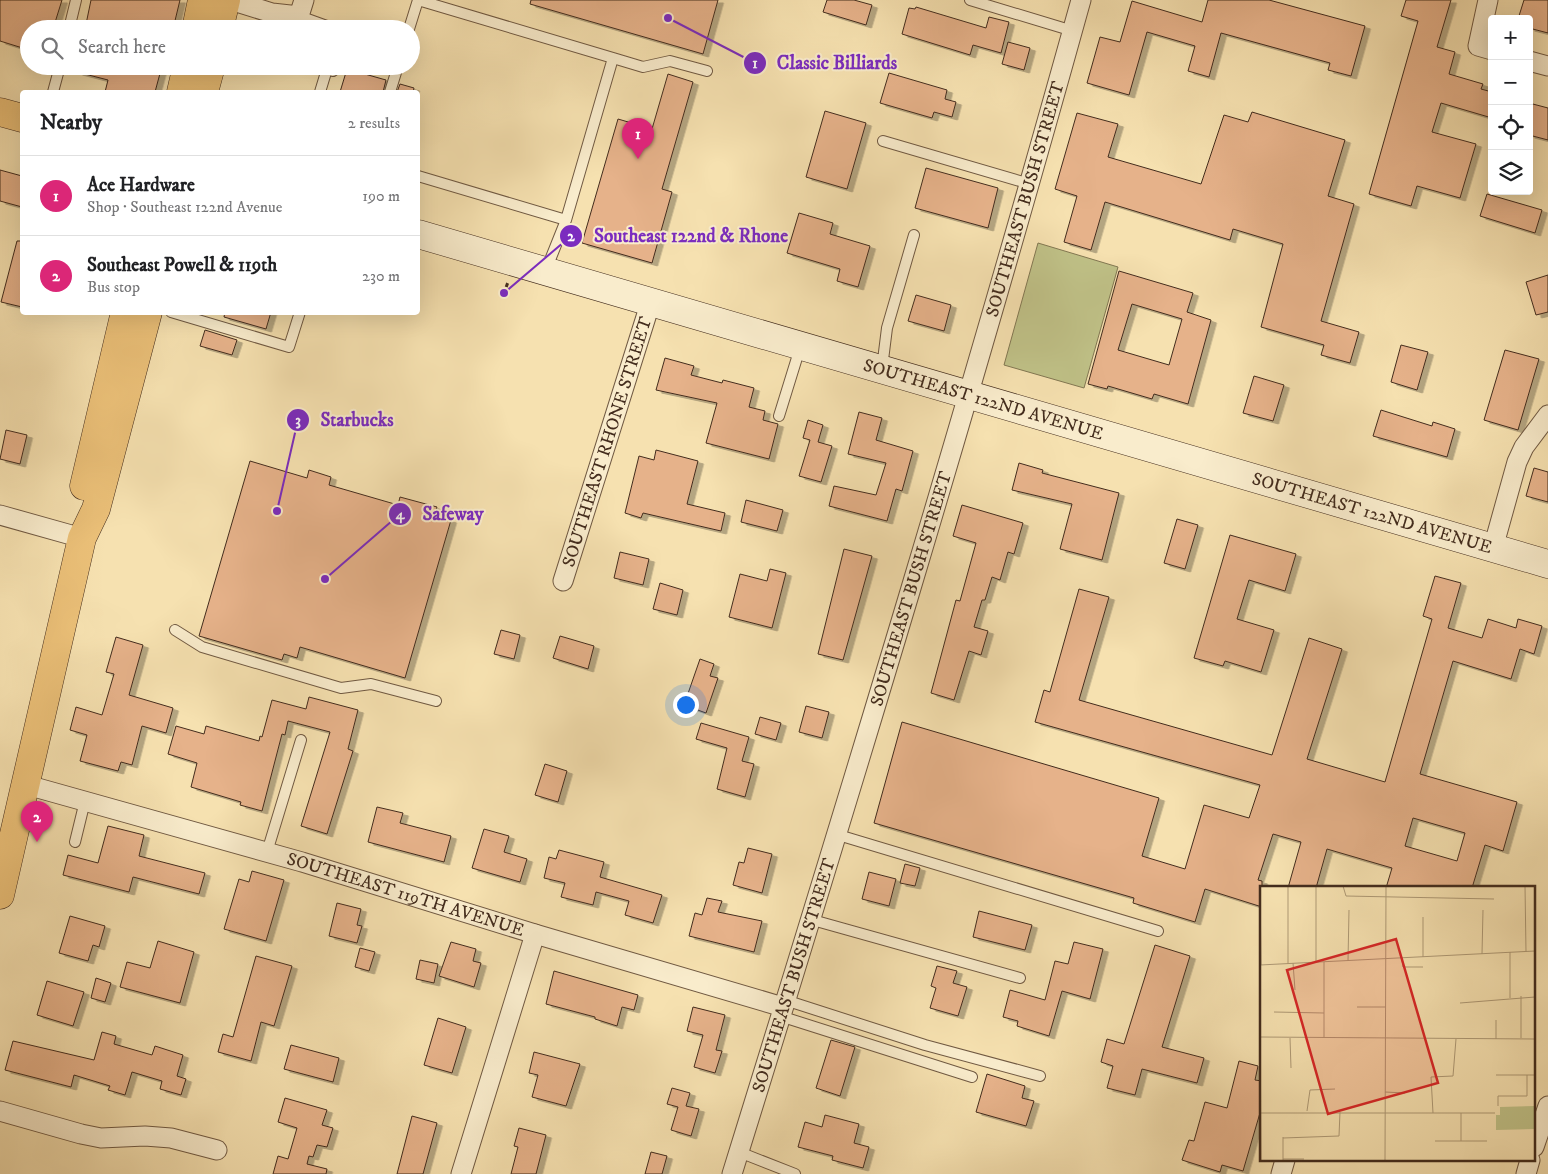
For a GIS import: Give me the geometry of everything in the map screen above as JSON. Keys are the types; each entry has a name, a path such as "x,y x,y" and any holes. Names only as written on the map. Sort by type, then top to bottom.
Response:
{"main road":[{"path":"198,20 202,0"},
{"path":"222,20 228,0"},
{"path":"182,90 185,75"},
{"path":"204,90 208,75"},
{"path":"0,112 20,117"},
{"name":"SOUTHEAST 122ND AVENUE","path":"420,235 1548,564"},
{"path":"82,538 80,506 124,315"},
{"path":"0,895 4,861 27,785 82,538 96,509 147,315"}],"street":[{"path":"228,0 268,20"},
{"name":"SOUTHEAST BUSH STREET","path":"732,1174 968,394 1030,184 1081,0"},
{"path":"1485,48 1488,0"},
{"path":"272,20 301,8"},
{"path":"1533,62 1548,66"},
{"name":"SOUTHEAST RHONE STREET","path":"562,581 651,302"},
{"path":"1493,548 1517,462 1524,447 1548,415"},
{"path":"0,515 82,538"},
{"name":"SOUTHEAST 119TH AVENUE","path":"27,785 267,852 783,1008"},
{"path":"461,1174 535,934"},
{"path":"0,1111 101,1138 146,1136 171,1138 218,1150"},
{"path":"1536,1138 1542,1113"},
{"path":"1280,1174 1284,1162"}],"lane":[{"path":"71,20 76,0"},
{"path":"412,20 418,0 642,67 670,61 707,70"},
{"path":"970,0 1073,31"},
{"path":"301,8 321,20"},
{"path":"546,271 566,220 613,58"},
{"path":"54,90 58,75"},
{"path":"321,90 328,75"},
{"path":"391,90 395,75"},
{"path":"883,142 1030,184"},
{"path":"420,177 566,220"},
{"path":"882,369 887,328 914,235"},
{"path":"194,315 289,347 299,315"},
{"path":"779,416 801,345"},
{"path":"175,630 202,647 341,688 371,684 436,701"},
{"path":"267,852 301,740"},
{"path":"75,842 85,801"},
{"path":"835,834 1158,931"},
{"path":"809,919 1020,978"},
{"path":"783,1008 1040,1076"},
{"path":"783,1008 972,1077"},
{"path":"738,1152 795,1174"}],"green space":[{"path":"1038,243 1118,267 1084,388 1004,365"}],"building":[{"path":"0,0 62,0 56,20 20,20 20,47 0,41"},
{"path":"91,0 180,0 175,20 87,20"},
{"path":"531,0 718,0 703,54 530,4"},
{"path":"827,0 854,0 872,5 866,25 823,12"},
{"path":"1208,0 1269,0 1365,26 1351,76 1328,70 1330,63 1221,33 1209,77 1188,71 1195,46 1147,32 1129,95 1087,83 1100,37 1120,42 1132,1 1202,22"},
{"path":"1406,0 1451,0 1437,47 1455,52 1449,74 1483,84 1481,89 1488,91 1488,117 1441,103 1432,132 1476,144 1460,198 1417,186 1411,206 1369,194 1418,21 1401,16"},
{"path":"1524,0 1548,0 1548,33 1533,29 1533,15 1519,15"},
{"path":"916,7 986,28 989,17 1009,22 1001,53 973,45 970,55 902,34 909,8 915,9"},
{"path":"1008,42 1030,48 1024,70 1002,64"},
{"path":"889,73 947,90 945,99 956,102 952,117 934,112 932,118 880,103"},
{"path":"668,74 693,82 662,189 672,192 652,263 582,243 618,119 652,129"},
{"path":"89,75 160,75 156,90 106,90 108,80"},
{"path":"345,75 368,75 386,80 384,90 341,90"},
{"path":"400,84 414,88 414,90 398,90"},
{"path":"1533,104 1548,108 1548,140 1533,136"},
{"path":"825,111 866,123 847,189 806,177"},
{"path":"1252,112 1345,140 1328,196 1354,204 1321,321 1359,332 1350,363 1321,355 1324,345 1261,327 1283,244 1233,229 1230,240 1105,202 1091,250 1064,242 1077,196 1055,189 1077,113 1118,124 1108,157 1201,184 1224,115 1248,122"},
{"path":"926,168 998,188 988,228 915,208"},
{"path":"0,170 20,175 20,206 0,201"},
{"path":"1487,194 1542,210 1535,233 1480,216"},
{"path":"799,213 833,223 830,234 870,246 858,287 837,281 840,269 787,253"},
{"path":"17,241 20,241 20,307 1,302"},
{"path":"1119,271 1193,293 1187,312 1211,320 1188,404 1154,394 1152,399 1108,386 1107,389 1088,384","holes":["1132,304 1182,319 1169,365 1118,350"]},
{"path":"1548,275 1548,312 1536,315 1526,282"},
{"path":"916,295 951,305 944,331 908,321"},
{"path":"224,315 270,315 266,329 224,317"},
{"path":"205,330 237,340 232,355 200,346"},
{"path":"1401,345 1428,352 1417,390 1391,382"},
{"path":"1505,350 1539,359 1518,430 1484,420"},
{"path":"665,358 694,366 691,375 722,383 723,380 754,388 749,407 765,411 763,420 778,424 769,459 706,443 717,403 656,390"},
{"path":"1254,376 1284,385 1273,421 1243,413"},
{"path":"1381,410 1432,426 1433,422 1455,429 1447,457 1373,436"},
{"path":"859,412 882,418 876,440 913,451 902,491 896,489 887,521 829,506 834,486 876,495 886,463 848,454"},
{"path":"808,420 823,425 818,442 832,446 821,482 799,476 810,440 803,438"},
{"path":"6,430 27,435 20,464 0,459"},
{"path":"656,450 698,461 687,504 725,513 721,531 643,513 641,518 625,513 639,456 654,460"},
{"path":"250,461 307,478 309,470 331,477 329,485 398,505 400,497 437,507 434,515 451,520 405,678 300,647 297,658 284,654 282,660 199,636"},
{"path":"1019,463 1043,470 1042,473 1119,493 1102,560 1060,549 1072,504 1012,490"},
{"path":"1534,468 1548,472 1548,502 1526,496"},
{"path":"746,500 783,510 777,531 741,522"},
{"path":"962,505 1023,523 1014,554 1008,552 1000,580 992,577 985,600 982,600 974,627 988,631 981,655 969,651 954,700 931,693 956,600 960,601 976,543 953,536"},
{"path":"1177,519 1198,525 1185,569 1164,563"},
{"path":"1230,535 1296,554 1285,591 1249,580 1237,619 1274,630 1261,672 1225,661 1223,666 1194,658"},
{"path":"844,549 872,556 843,660 818,654"},
{"path":"620,552 649,559 643,585 614,578"},
{"path":"770,569 786,573 772,628 729,617 740,574 767,581"},
{"path":"1435,576 1461,583 1448,628 1482,638 1488,619 1516,628 1518,619 1542,626 1534,654 1520,649 1511,679 1453,661 1420,774 1517,802 1503,851 1485,845 1473,886 1387,886 1392,868 1327,849 1317,886 1289,886 1301,842 1273,834 1258,880 1262,881 1262,886 1260,886 1260,906 1205,889 1195,922 1133,903 1134,898 874,823 902,722 1159,798 1142,856 1185,869 1204,805 1249,818 1260,785 1035,722 1044,690 1050,692 1079,589 1109,597 1079,700 1272,755 1309,638 1342,649 1307,759 1385,782 1432,619 1423,616","holes":["1413,818 1465,833 1457,861 1405,846"]},
{"path":"660,583 683,590 677,615 653,609"},
{"path":"501,630 520,635 514,659 494,654"},
{"path":"560,636 594,646 588,669 553,658"},
{"path":"116,637 143,645 129,695 173,708 166,733 142,726 132,765 121,762 118,771 80,761 87,735 70,730 76,707 102,715 114,674 106,672"},
{"path":"700,659 714,664 710,676 718,678 706,713 684,705"},
{"path":"309,697 358,710 348,749 353,751 327,834 301,826 330,732 288,721 285,735 282,734 262,811 240,805 241,802 191,787 197,763 168,754 176,726 204,734 206,726 259,741 260,736 262,737 272,700 306,709"},
{"path":"806,706 829,712 822,738 799,732"},
{"path":"760,717 781,723 776,740 755,734"},
{"path":"701,723 749,737 742,761 754,764 745,797 717,789 727,748 696,739"},
{"path":"545,764 567,771 558,802 535,795"},
{"path":"377,807 403,813 400,823 451,836 444,862 368,842"},
{"path":"108,826 144,835 139,856 205,873 199,894 133,877 129,892 63,875 68,855 98,863"},
{"path":"484,829 509,836 504,852 527,859 520,882 472,868"},
{"path":"748,848 772,854 762,893 733,885 739,862 744,863"},
{"path":"559,850 604,862 600,877 662,895 653,923 625,915 629,901 596,892 593,905 561,897 565,883 544,878 549,857 556,859"},
{"path":"905,864 920,868 915,886 900,883"},
{"path":"252,871 284,880 266,941 224,929 239,879 249,882"},
{"path":"869,872 896,879 889,906 862,899"},
{"path":"707,898 722,901 718,912 762,921 754,952 689,936 695,913 702,915"},
{"path":"337,903 361,909 357,925 362,926 357,943 329,936"},
{"path":"979,911 1032,925 1025,950 973,937"},
{"path":"70,916 105,926 99,947 93,945 88,961 59,953"},
{"path":"158,941 194,952 180,1003 120,987 127,962 150,968"},
{"path":"451,942 476,949 473,961 481,963 474,987 439,976"},
{"path":"1074,942 1103,949 1090,999 1062,991 1049,1036 1017,1026 1018,1021 1003,1017 1010,990 1045,1000 1055,961 1068,964"},
{"path":"1155,945 1190,956 1162,1047 1204,1058 1197,1083 1142,1069 1135,1095 1107,1088 1113,1066 1101,1062 1107,1039 1124,1044"},
{"path":"360,948 375,952 369,971 355,967"},
{"path":"256,956 292,966 274,1026 261,1022 251,1061 218,1052 223,1034 233,1037"},
{"path":"420,960 438,964 434,983 416,979"},
{"path":"937,966 957,971 953,983 967,987 958,1016 930,1008 936,988 931,986"},
{"path":"554,971 638,995 634,1010 622,1007 617,1026 595,1019 595,1017 546,1004"},
{"path":"96,978 111,983 105,1002 91,998"},
{"path":"47,981 84,992 73,1026 37,1015"},
{"path":"693,1007 725,1015 716,1050 722,1051 715,1073 694,1067 703,1035 687,1031"},
{"path":"438,1018 466,1027 452,1073 424,1065"},
{"path":"102,1032 116,1036 114,1044 152,1055 155,1046 183,1055 177,1076 186,1079 181,1095 160,1089 162,1081 132,1072 125,1095 108,1090 110,1086 74,1075 71,1087 5,1070 13,1041 94,1060"},
{"path":"831,1040 855,1047 840,1096 816,1088"},
{"path":"291,1045 339,1058 333,1082 284,1069"},
{"path":"534,1052 580,1064 566,1106 532,1097 538,1075 529,1073"},
{"path":"1239,1061 1258,1066 1255,1080 1260,1081 1260,1113 1243,1171 1222,1165 1220,1172 1182,1160 1189,1140 1194,1141 1205,1102 1227,1108"},
{"path":"987,1074 1025,1086 1022,1098 1034,1101 1026,1126 976,1112"},
{"path":"672,1088 690,1093 686,1106 699,1109 691,1136 671,1130 678,1107 667,1104"},
{"path":"285,1098 327,1110 322,1125 333,1128 327,1147 317,1145 313,1157 309,1156 307,1164 327,1169 326,1174 273,1174 278,1156 288,1159 297,1128 278,1122"},
{"path":"825,1115 859,1124 854,1143 869,1147 863,1168 832,1160 833,1156 798,1147 805,1122 822,1127"},
{"path":"412,1116 437,1123 423,1174 397,1174"},
{"path":"519,1128 546,1135 536,1174 511,1174 518,1147 514,1146"},
{"path":"651,1152 667,1156 662,1174 645,1174"}],"place":[{"name":"Classic Billiards","path":"668,18"},
{"name":"Ace Hardware","path":"638,159"},
{"name":"Southeast 122nd & Rhone","path":"504,293"},
{"name":"Starbucks","path":"277,511"},
{"name":"Safeway","path":"325,579"},
{"name":"Southeast Powell & 119th","path":"37,842"}]}
